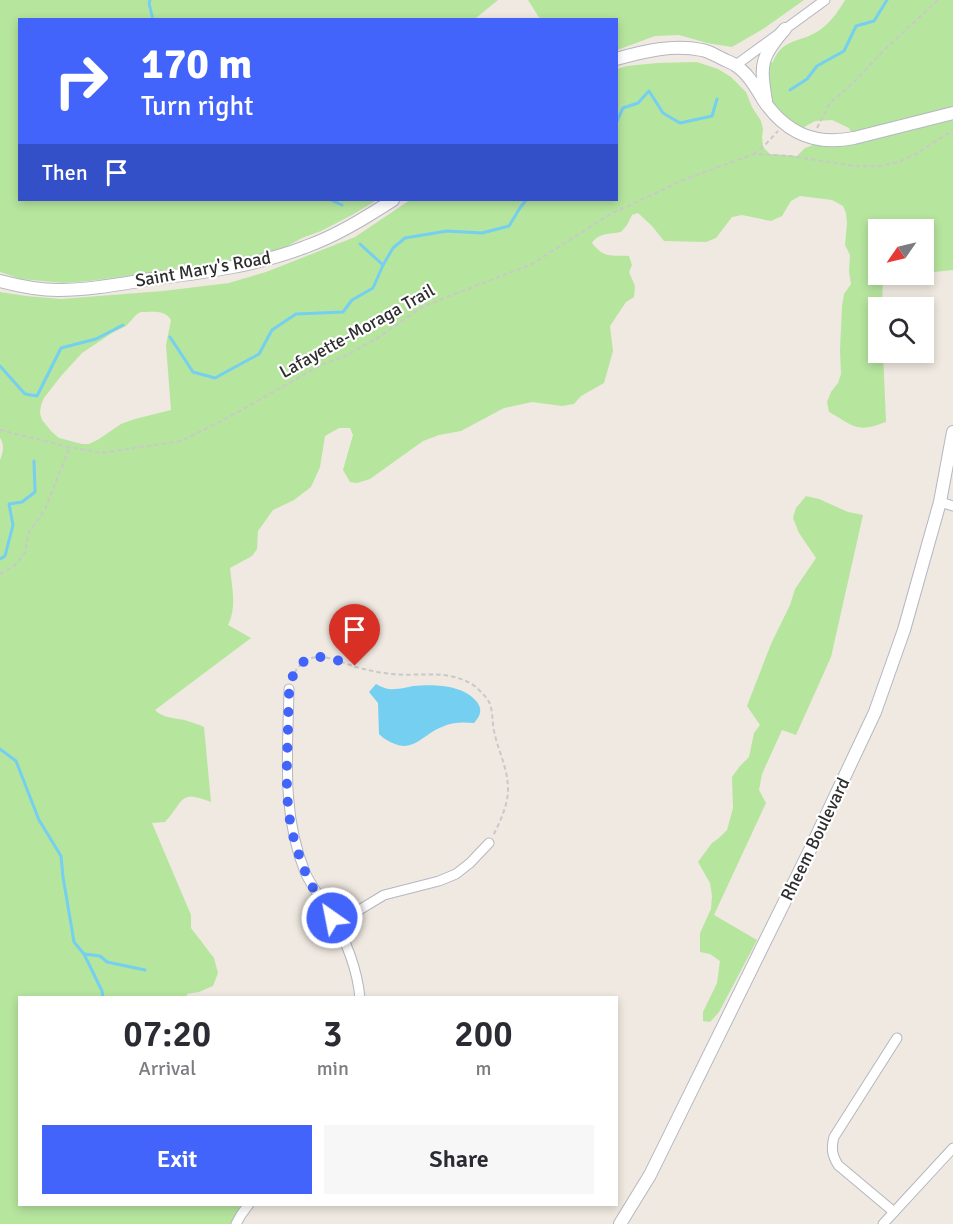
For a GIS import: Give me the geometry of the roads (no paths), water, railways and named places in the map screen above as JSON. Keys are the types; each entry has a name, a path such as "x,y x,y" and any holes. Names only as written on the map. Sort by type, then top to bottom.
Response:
{"street":[{"path":"736,65 825,0"},
{"path":"767,105 762,76 763,64 770,48 785,29"},
{"path":"618,58 644,51 673,47 704,50 736,65 748,77 772,113 798,133 812,139 840,141 953,113"},
{"name":"Saint Mary's Road","path":"0,281 26,287 59,290 246,265 308,246 346,228 391,201"},
{"name":"Rheem Boulevard","path":"620,1224 650,1175 875,712 904,630 940,502 953,432"},
{"path":"940,502 953,506"},
{"path":"290,689 287,765 290,820 294,838 313,888 336,924 354,964 360,996"},
{"path":"336,924 384,895 439,881 456,874 489,843"},
{"path":"894,1212 838,1165 833,1157 831,1145 897,1038"},
{"path":"883,1224 953,1148"},
{"path":"236,1224 248,1206"}],"water":[{"path":"376,684 389,689 429,685 456,688 477,702 480,713 474,723 450,724 414,744 402,746 386,740 379,734 378,703 369,692"}],"waterway":[{"path":"150,0 153,18"},
{"path":"790,90 807,79 817,66 844,51 856,26 874,21 887,0"},
{"path":"618,119 623,108 638,103 649,91 663,113 680,123 712,116 717,99"},
{"path":"333,201 342,205"},
{"path":"170,337 193,372 215,378 259,354 272,330 296,314 343,312 352,300 373,288 393,248 405,238 447,231 482,233 509,226 525,201"},
{"path":"360,244 383,265"},
{"path":"0,366 25,394 37,396 61,348 96,339 123,325"},
{"path":"0,559 5,556 13,525 9,504 22,502 35,492 34,461"},
{"path":"0,749 16,761 39,820 61,856 74,942 84,954 103,996"},
{"path":"84,954 100,956 107,962 145,970"}]}
